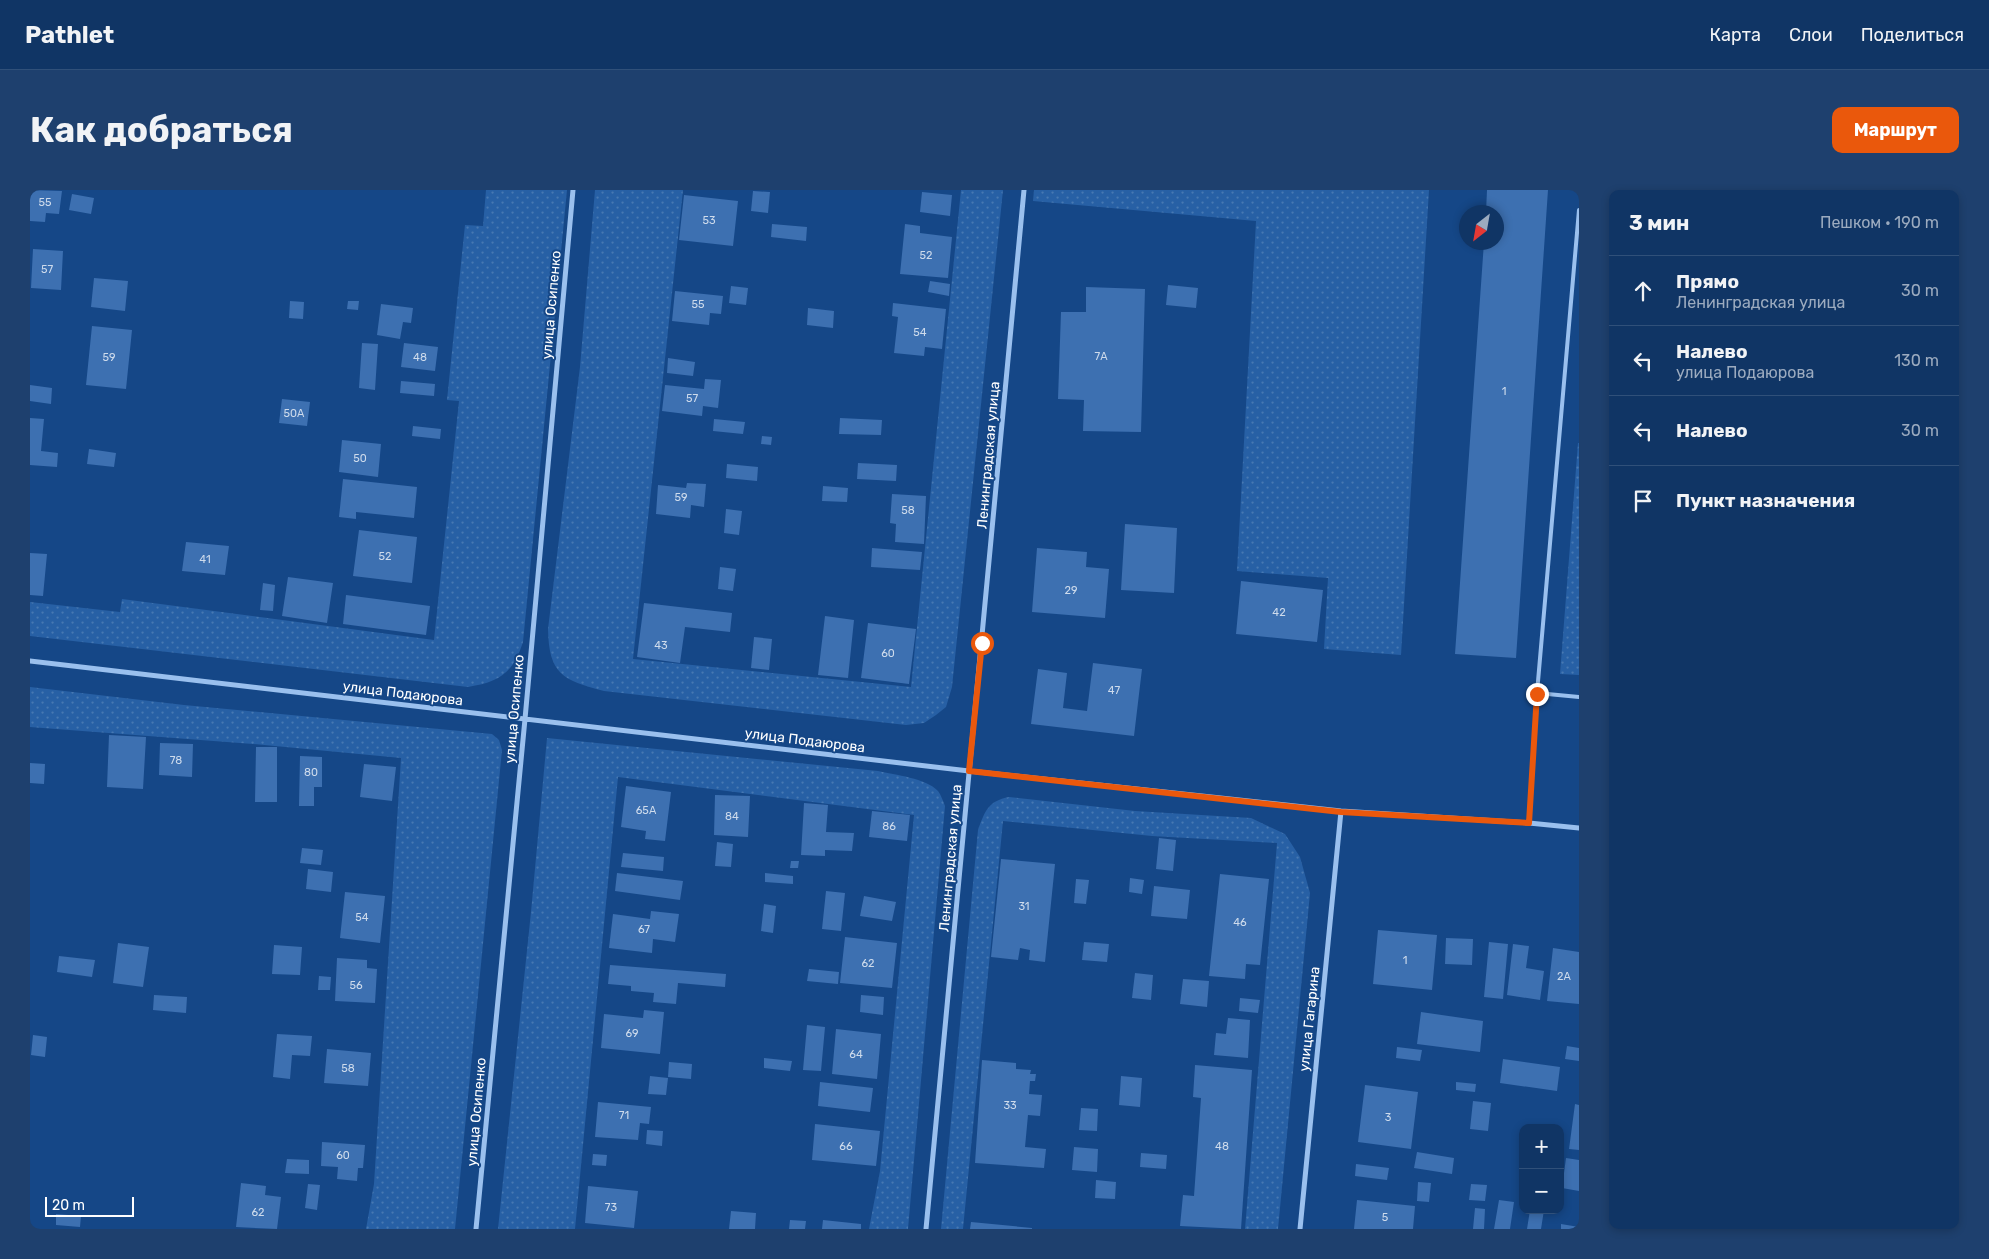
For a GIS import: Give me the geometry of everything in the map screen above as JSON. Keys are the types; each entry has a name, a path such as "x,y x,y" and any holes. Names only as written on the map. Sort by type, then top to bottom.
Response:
{"street":[{"name":"улица Осипенко","path":"476,1229 525,718 572,190"},
{"name":"Ленинградская улица","path":"926,1229 1024,190"},
{"name":"улица Подаюрова","path":"30,661 969,771 1341,812 1529,823 1579,828"},
{"name":"улица Гагарина","path":"1300,1229 1341,812"}],"lane":[{"path":"1529,823 1537,694 1579,210"},
{"path":"1537,694 1579,697"}],"shaded area":[{"path":"486,190 567,190 523,642 510,669 497,679 468,687 30,636 30,602 120,612 122,599 434,640 459,401 447,400 465,225 483,226"},
{"path":"595,190 683,190 633,659 911,687 961,190 1003,190 952,687 946,707 924,723 906,725 604,691 568,678 555,665 551,656 548,629 580,367"},
{"path":"1034,190 1429,190 1401,655 1324,649 1328,578 1237,571 1256,221 1033,201"},
{"path":"1579,443 1579,675 1560,674"},
{"path":"30,687 184,705 492,734 499,740 502,750 455,1229 366,1229 374,1184 401,758 253,744 30,727"},
{"path":"547,738 878,771 918,780 938,791 945,806 908,1229 869,1229 880,1171 914,815 618,777 575,1229 498,1229"},
{"path":"1009,797 1135,811 1251,818 1285,834 1300,857 1310,893 1278,1229 1245,1229 1277,843 1152,836 1003,821 963,1229 941,1229 978,830 988,808 996,801"}],"building":[{"path":"30,190 62,191 59,214 46,213 45,222 30,221"},
{"path":"1487,190 1548,190 1516,658 1455,654 1483,250 1504,250 1504,205 1486,205"},
{"path":"753,191 770,192 768,213 751,211"},
{"path":"922,192 952,195 950,216 920,212"},
{"path":"72,194 94,198 91,214 69,210"},
{"path":"684,195 738,201 733,246 679,240"},
{"path":"772,224 807,227 806,241 771,237"},
{"path":"905,224 920,226 920,233 952,237 948,278 900,274"},
{"path":"33,249 63,251 61,290 31,288"},
{"path":"94,278 128,281 125,311 91,307"},
{"path":"930,281 950,284 949,296 928,292"},
{"path":"1168,285 1198,288 1196,308 1166,305"},
{"path":"731,286 748,288 746,305 729,303"},
{"path":"1086,287 1145,289 1141,432 1083,431 1084,400 1058,399 1061,312 1086,312"},
{"path":"675,291 723,296 721,314 710,313 709,325 672,321"},
{"path":"290,301 304,302 303,319 289,318"},
{"path":"348,301 359,301 358,310 347,309"},
{"path":"893,303 946,309 942,349 925,347 924,356 894,353 898,317 892,316"},
{"path":"381,304 413,308 411,323 403,322 400,339 377,335"},
{"path":"808,308 834,311 833,328 807,325"},
{"path":"92,326 132,330 126,389 86,385"},
{"path":"362,343 378,344 375,390 359,388"},
{"path":"404,343 438,347 435,371 401,367"},
{"path":"668,358 695,362 693,376 667,373"},
{"path":"705,379 721,380 718,408 703,406 702,416 662,411 665,385 704,389"},
{"path":"401,381 435,384 434,396 400,393"},
{"path":"30,385 52,388 51,404 30,401"},
{"path":"282,399 310,402 307,426 279,423"},
{"path":"30,418 44,419 41,451 58,453 57,467 30,465"},
{"path":"840,418 882,420 881,435 839,434"},
{"path":"714,419 745,422 743,434 713,431"},
{"path":"413,426 441,429 440,439 412,436"},
{"path":"762,436 772,437 771,445 761,444"},
{"path":"342,440 381,444 378,477 339,472"},
{"path":"89,449 116,453 114,467 87,464"},
{"path":"858,463 897,465 896,481 857,479"},
{"path":"727,464 758,467 757,481 726,478"},
{"path":"343,479 417,487 414,518 356,512 356,519 339,517"},
{"path":"687,483 706,484 704,507 691,505 690,518 656,514 658,485 686,488"},
{"path":"823,486 848,488 847,502 822,501"},
{"path":"892,494 926,496 924,544 895,542 896,524 890,523"},
{"path":"726,509 742,511 739,535 724,533"},
{"path":"1125,524 1177,528 1174,593 1121,590"},
{"path":"359,530 417,537 412,583 353,576"},
{"path":"186,542 229,546 225,575 182,571"},
{"path":"872,548 922,552 920,570 871,567"},
{"path":"1037,548 1087,552 1086,567 1109,569 1105,618 1032,612"},
{"path":"30,553 47,554 43,596 30,595"},
{"path":"720,567 736,569 733,591 718,589"},
{"path":"288,577 333,583 327,623 282,616"},
{"path":"1241,581 1323,590 1317,642 1236,634"},
{"path":"263,583 275,585 273,611 260,610"},
{"path":"346,595 430,606 426,635 343,624"},
{"path":"644,603 732,613 730,632 685,627 680,663 637,657"},
{"path":"825,616 854,620 848,678 818,675"},
{"path":"868,623 916,629 909,684 861,678"},
{"path":"754,637 772,639 769,670 751,668"},
{"path":"1093,663 1142,669 1134,736 1031,724 1038,669 1067,673 1063,708 1087,711"},
{"path":"109,735 146,737 143,789 107,787"},
{"path":"160,743 193,744 192,777 159,775"},
{"path":"256,747 277,747 277,802 255,802"},
{"path":"300,756 322,757 322,787 314,787 314,806 299,806"},
{"path":"30,763 45,764 44,784 30,783"},
{"path":"364,764 396,767 392,801 360,797"},
{"path":"626,786 671,792 665,841 645,839 646,831 621,827"},
{"path":"715,795 750,796 748,837 714,835"},
{"path":"804,803 828,805 826,832 854,833 852,851 825,850 825,856 801,855"},
{"path":"872,811 910,815 907,841 869,837"},
{"path":"1159,838 1176,840 1173,871 1156,869"},
{"path":"717,842 733,844 731,867 715,866"},
{"path":"302,848 323,850 321,865 300,863"},
{"path":"623,853 664,857 663,871 621,867"},
{"path":"1001,859 1055,864 1045,962 1029,960 1030,950 1020,948 1018,960 991,957"},
{"path":"791,861 799,861 798,868 790,868"},
{"path":"308,869 333,872 331,892 306,889"},
{"path":"617,873 683,881 680,900 615,891"},
{"path":"765,873 793,876 793,884 765,882"},
{"path":"1220,874 1269,879 1260,965 1246,964 1245,979 1209,976"},
{"path":"1130,878 1144,880 1142,894 1129,892"},
{"path":"1076,879 1089,880 1086,904 1074,903"},
{"path":"1154,886 1190,890 1187,919 1151,916"},
{"path":"826,891 845,893 841,931 822,929"},
{"path":"345,892 385,896 380,943 340,938"},
{"path":"864,896 896,902 892,921 860,916"},
{"path":"764,904 776,906 773,933 761,931"},
{"path":"651,911 679,914 675,942 653,939 652,953 609,948 613,914 650,919"},
{"path":"1378,930 1437,935 1432,990 1373,984"},
{"path":"845,937 897,943 892,988 840,983"},
{"path":"1446,938 1473,939 1472,965 1445,964"},
{"path":"1084,942 1109,944 1107,962 1082,960"},
{"path":"1489,942 1508,944 1503,999 1484,997"},
{"path":"118,943 149,947 143,987 113,983"},
{"path":"1513,944 1529,946 1526,968 1544,971 1540,1000 1507,995"},
{"path":"274,945 302,947 300,975 272,974"},
{"path":"1553,948 1579,952 1579,1004 1547,1001"},
{"path":"59,956 95,960 92,977 57,972"},
{"path":"337,958 367,960 367,968 377,969 375,1003 335,1001"},
{"path":"610,965 726,974 725,987 678,983 676,1004 653,1002 654,993 631,991 631,986 608,984"},
{"path":"809,969 839,972 838,984 807,981"},
{"path":"1135,973 1153,975 1151,1000 1132,998"},
{"path":"319,976 331,977 330,990 318,990"},
{"path":"1183,979 1209,981 1207,1007 1180,1004"},
{"path":"154,995 187,997 186,1013 153,1010"},
{"path":"861,995 884,997 883,1015 860,1012"},
{"path":"1240,998 1260,1000 1258,1013 1239,1011"},
{"path":"644,1010 664,1012 660,1054 601,1048 604,1014 643,1018"},
{"path":"1421,1012 1483,1021 1480,1052 1417,1044"},
{"path":"1228,1018 1250,1020 1248,1058 1214,1055 1216,1033 1226,1034"},
{"path":"807,1025 825,1027 821,1071 803,1070"},
{"path":"836,1029 881,1034 877,1079 832,1074"},
{"path":"277,1034 312,1036 310,1056 292,1055 290,1079 273,1077"},
{"path":"33,1035 47,1037 45,1057 31,1055"},
{"path":"1567,1046 1579,1048 1579,1061 1565,1059"},
{"path":"1397,1047 1422,1050 1420,1061 1396,1058"},
{"path":"327,1049 371,1053 368,1086 324,1083"},
{"path":"764,1058 792,1061 790,1071 764,1068"},
{"path":"1503,1059 1560,1067 1557,1091 1500,1083"},
{"path":"982,1060 1016,1063 1016,1069 1031,1070 1030,1074 1036,1074 1035,1081 1030,1081 1029,1094 1042,1095 1040,1116 1028,1115 1025,1147 1046,1149 1044,1168 975,1163"},
{"path":"669,1062 692,1064 691,1079 668,1077"},
{"path":"1195,1065 1252,1070 1241,1229 1180,1226 1183,1195 1194,1196 1201,1098 1193,1097"},
{"path":"650,1076 668,1078 666,1095 648,1094"},
{"path":"1121,1076 1142,1078 1140,1107 1119,1105"},
{"path":"820,1082 873,1088 870,1112 818,1106"},
{"path":"1456,1082 1476,1084 1475,1092 1456,1090"},
{"path":"1365,1085 1418,1092 1411,1149 1358,1142"},
{"path":"1473,1101 1491,1103 1488,1131 1470,1129"},
{"path":"598,1102 651,1107 649,1124 640,1123 638,1140 595,1137"},
{"path":"1575,1104 1579,1105 1579,1150 1569,1149"},
{"path":"1081,1108 1098,1109 1097,1131 1079,1130"},
{"path":"815,1124 880,1131 876,1166 812,1160"},
{"path":"647,1130 663,1131 662,1146 646,1144"},
{"path":"322,1142 365,1145 363,1168 358,1168 357,1181 337,1179 338,1167 321,1166"},
{"path":"1074,1147 1098,1149 1097,1172 1072,1170"},
{"path":"1417,1152 1454,1158 1452,1174 1414,1168"},
{"path":"1141,1153 1167,1155 1166,1169 1140,1167"},
{"path":"593,1154 607,1155 606,1166 592,1165"},
{"path":"1566,1158 1579,1160 1579,1191 1564,1188"},
{"path":"287,1159 309,1160 309,1174 285,1173"},
{"path":"1356,1164 1389,1168 1387,1180 1355,1176"},
{"path":"1096,1180 1116,1182 1115,1199 1095,1198"},
{"path":"1418,1182 1431,1183 1429,1202 1417,1201"},
{"path":"241,1183 266,1186 265,1195 281,1197 277,1229 236,1227"},
{"path":"308,1184 320,1185 317,1210 305,1208"},
{"path":"1471,1184 1487,1185 1485,1201 1469,1200"},
{"path":"588,1186 638,1191 634,1228 585,1223"},
{"path":"1357,1200 1415,1206 1413,1229 1354,1229"},
{"path":"1499,1200 1514,1202 1510,1229 1494,1229"},
{"path":"1475,1208 1485,1209 1484,1229 1473,1229"},
{"path":"731,1211 756,1213 755,1229 729,1229"},
{"path":"56,1214 81,1216 80,1227 56,1225"},
{"path":"1529,1214 1543,1214 1541,1229 1527,1229"},
{"path":"790,1220 806,1221 805,1229 789,1229"},
{"path":"823,1220 861,1224 861,1229 822,1229"},
{"path":"971,1222 1032,1228 1032,1229 970,1229"},
{"path":"1561,1224 1579,1227 1579,1229 1561,1229"}],"route":[{"path":"982,643 969,771 1341,812 1529,823 1537,694"}]}
